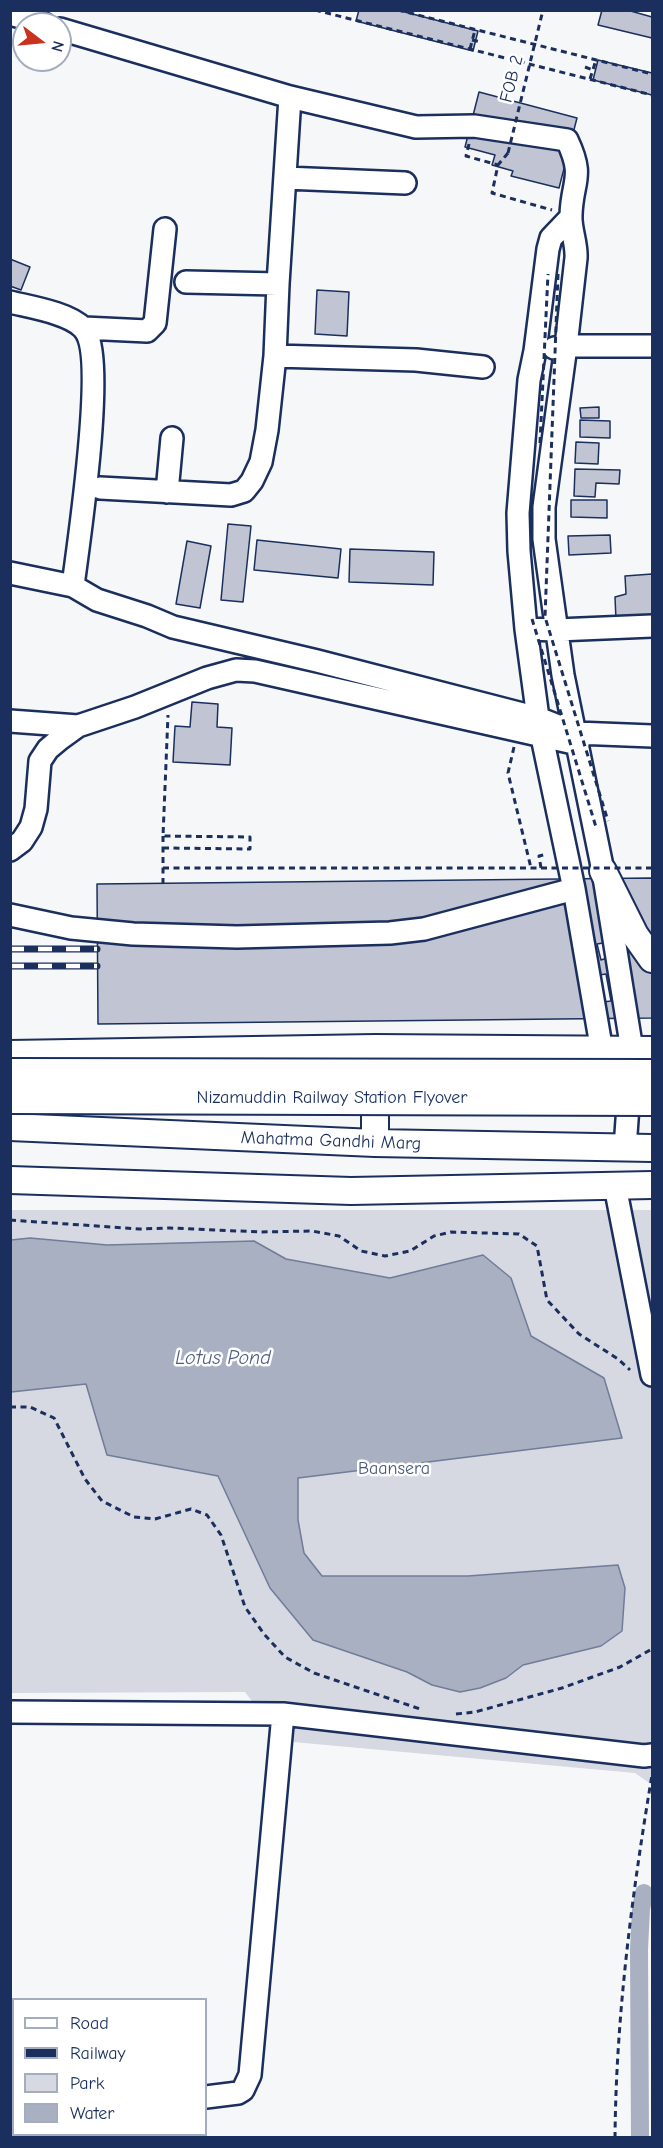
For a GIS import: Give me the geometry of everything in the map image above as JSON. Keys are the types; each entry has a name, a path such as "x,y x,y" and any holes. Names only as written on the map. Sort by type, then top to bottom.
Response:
{"highway":[{"name":"Nizamuddin Railway Station Flyover","path":"10,1074 652,1075"},
{"name":"Nizamuddin Railway Station Flyover","path":"10,1098 652,1100"}],"main road":[{"path":"603,871 635,935 652,959"},
{"path":"10,1054 375,1048 642,1050"},
{"path":"375,1048 375,1143"},
{"name":"Mahatma Gandhi Marg","path":"10,1127 375,1143 652,1148"},
{"path":"10,1180 351,1191 652,1185"}],"street":[{"path":"72,33 290,97 416,127 474,126 567,140 577,165 578,175 571,216 576,244 566,346 544,507 544,539 563,675 642,1050 625,1148"},
{"path":"100,488 231,495 244,491 261,462 275,356 290,97"},
{"path":"285,178 405,183"},
{"path":"571,216 551,238 548,249 530,380 518,513 519,551 540,727 574,888 601,1050 625,1148"},
{"path":"10,302 65,317 84,328 147,331 155,323 165,229"},
{"path":"186,282 278,284"},
{"path":"72,586 88,477 94,365 91,344 84,328"},
{"path":"535,351 566,346 652,346"},
{"path":"275,356 416,360 483,367"},
{"path":"167,492 172,438"},
{"path":"10,573 72,586 97,600 147,616 172,627 317,661 577,739 652,735"},
{"path":"529,624 557,630 652,626"},
{"path":"10,850 22,841 31,827 36,810 40,760 48,749 78,726 226,672 255,671 518,730 540,727"},
{"path":"10,721 78,726"},
{"path":"10,915 71,928 133,934 237,937 390,933 424,929 574,888"},
{"path":"615,1186 652,1373"},
{"path":"10,1712 283,1714 644,1756 652,1755"},
{"path":"207,2097 238,2093 243,2090 250,2074 283,1714"}],"path":[{"path":"315,10 652,95"},
{"path":"398,10 652,74"},
{"name":"FOB 2","path":"498,165 507,153 543,10"},
{"path":"470,49 475,30"},
{"path":"472,40 482,42"},
{"path":"590,79 596,60"},
{"path":"585,67 593,70"},
{"path":"474,126 466,156 498,165 492,193 535,204"},
{"path":"540,442 548,273"},
{"path":"558,274 544,617 608,821"},
{"path":"529,624 550,677 596,828"},
{"path":"163,884 168,694"},
{"path":"518,730 508,773 531,868"},
{"path":"163,836 250,837 250,849 163,848"},
{"path":"539,856 541,868"},
{"path":"163,868 652,868"},
{"path":"10,1220 139,1228 261,1232 312,1231 339,1236 362,1251 385,1256 410,1251 434,1236 451,1232 519,1234 537,1246 546,1300 579,1334 618,1359 639,1377 652,1373"},
{"path":"10,1407 30,1407 54,1418 85,1479 102,1501 134,1517 155,1519 191,1509 207,1515 221,1535 245,1607 264,1634 285,1657 314,1673 432,1712"},
{"path":"453,1714 475,1712 562,1688 620,1667 652,1648"},
{"path":"615,2138 618,2049 638,1859 652,1770"}],"green space":[{"name":"Baansera","path":"10,1210 652,1210 652,1785 635,1773 282,1741 245,1692 11,1693"}],"water":[{"name":"Lotus Pond","path":"30,1238 107,1245 254,1241 286,1259 390,1278 483,1255 511,1278 531,1336 604,1378 622,1438 298,1478 298,1520 304,1553 322,1576 468,1576 618,1565 625,1588 622,1631 601,1646 523,1665 506,1678 480,1688 460,1692 432,1685 407,1672 313,1640 270,1588 218,1476 107,1455 86,1384 11,1392 11,1240"}],"building":[{"path":"359,10 397,10 478,31 473,51 356,21"},
{"path":"602,10 627,10 652,17 652,38 598,25"},
{"path":"598,60 652,73 652,95 593,80"},
{"path":"479,92 577,118 559,188 511,176 513,171 492,165 495,155 465,147"},
{"path":"10,259 30,267 21,290 10,286"},
{"path":"317,290 349,292 347,336 315,334"},
{"path":"599,407 599,418 581,418 580,408"},
{"path":"580,420 610,421 610,438 580,437"},
{"path":"576,442 599,443 598,464 575,463"},
{"path":"575,469 620,470 619,484 596,483 595,497 574,496"},
{"path":"571,500 607,500 607,518 571,517"},
{"path":"228,524 251,526 243,602 221,600"},
{"path":"610,535 611,553 569,555 568,536"},
{"path":"257,540 341,549 338,578 254,570"},
{"path":"187,541 211,546 200,608 176,604"},
{"path":"350,549 434,552 433,585 349,582"},
{"path":"652,574 652,619 616,620 615,597 626,594 625,576"},
{"path":"192,702 218,704 217,727 232,728 230,765 173,762 175,726 190,727"},
{"path":"652,878 652,1018 98,1024 97,884"},
{"path":"603,943 607,958 601,960 597,944"},
{"path":"606,974 611,1001 603,1002 599,975"}],"waterway":[{"path":"640,2138 639,1949 644,1893"}],"railway":[{"path":"10,949 97,949"},
{"path":"10,966 97,966"}]}
